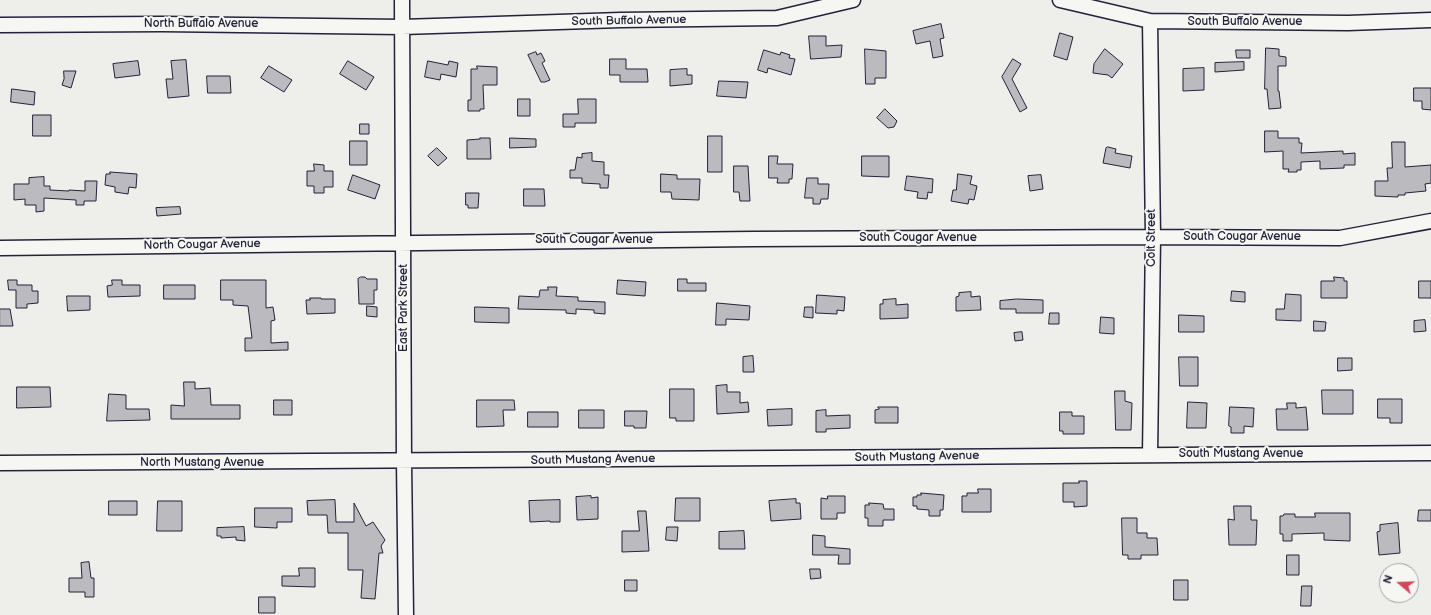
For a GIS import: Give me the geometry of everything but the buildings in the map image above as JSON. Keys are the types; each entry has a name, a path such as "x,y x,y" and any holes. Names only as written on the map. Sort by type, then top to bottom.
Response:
{"street":[{"name":"East Park Street","path":"402,0 406,615"},
{"name":"South Buffalo Avenue","path":"402,26 621,20 777,18 853,0"},
{"name":"South Buffalo Avenue","path":"1060,0 1150,21 1348,23 1431,20"},
{"name":"Colt Street","path":"1150,21 1153,236 1150,455"},
{"name":"North Buffalo Avenue","path":"0,25 162,24 402,26"},
{"name":"South Cougar Avenue","path":"404,242 1153,236 1340,238 1431,221"},
{"name":"North Cougar Avenue","path":"0,248 404,242"},
{"name":"South Mustang Avenue","path":"404,462 1431,453"},
{"name":"North Mustang Avenue","path":"0,463 404,462"}]}
